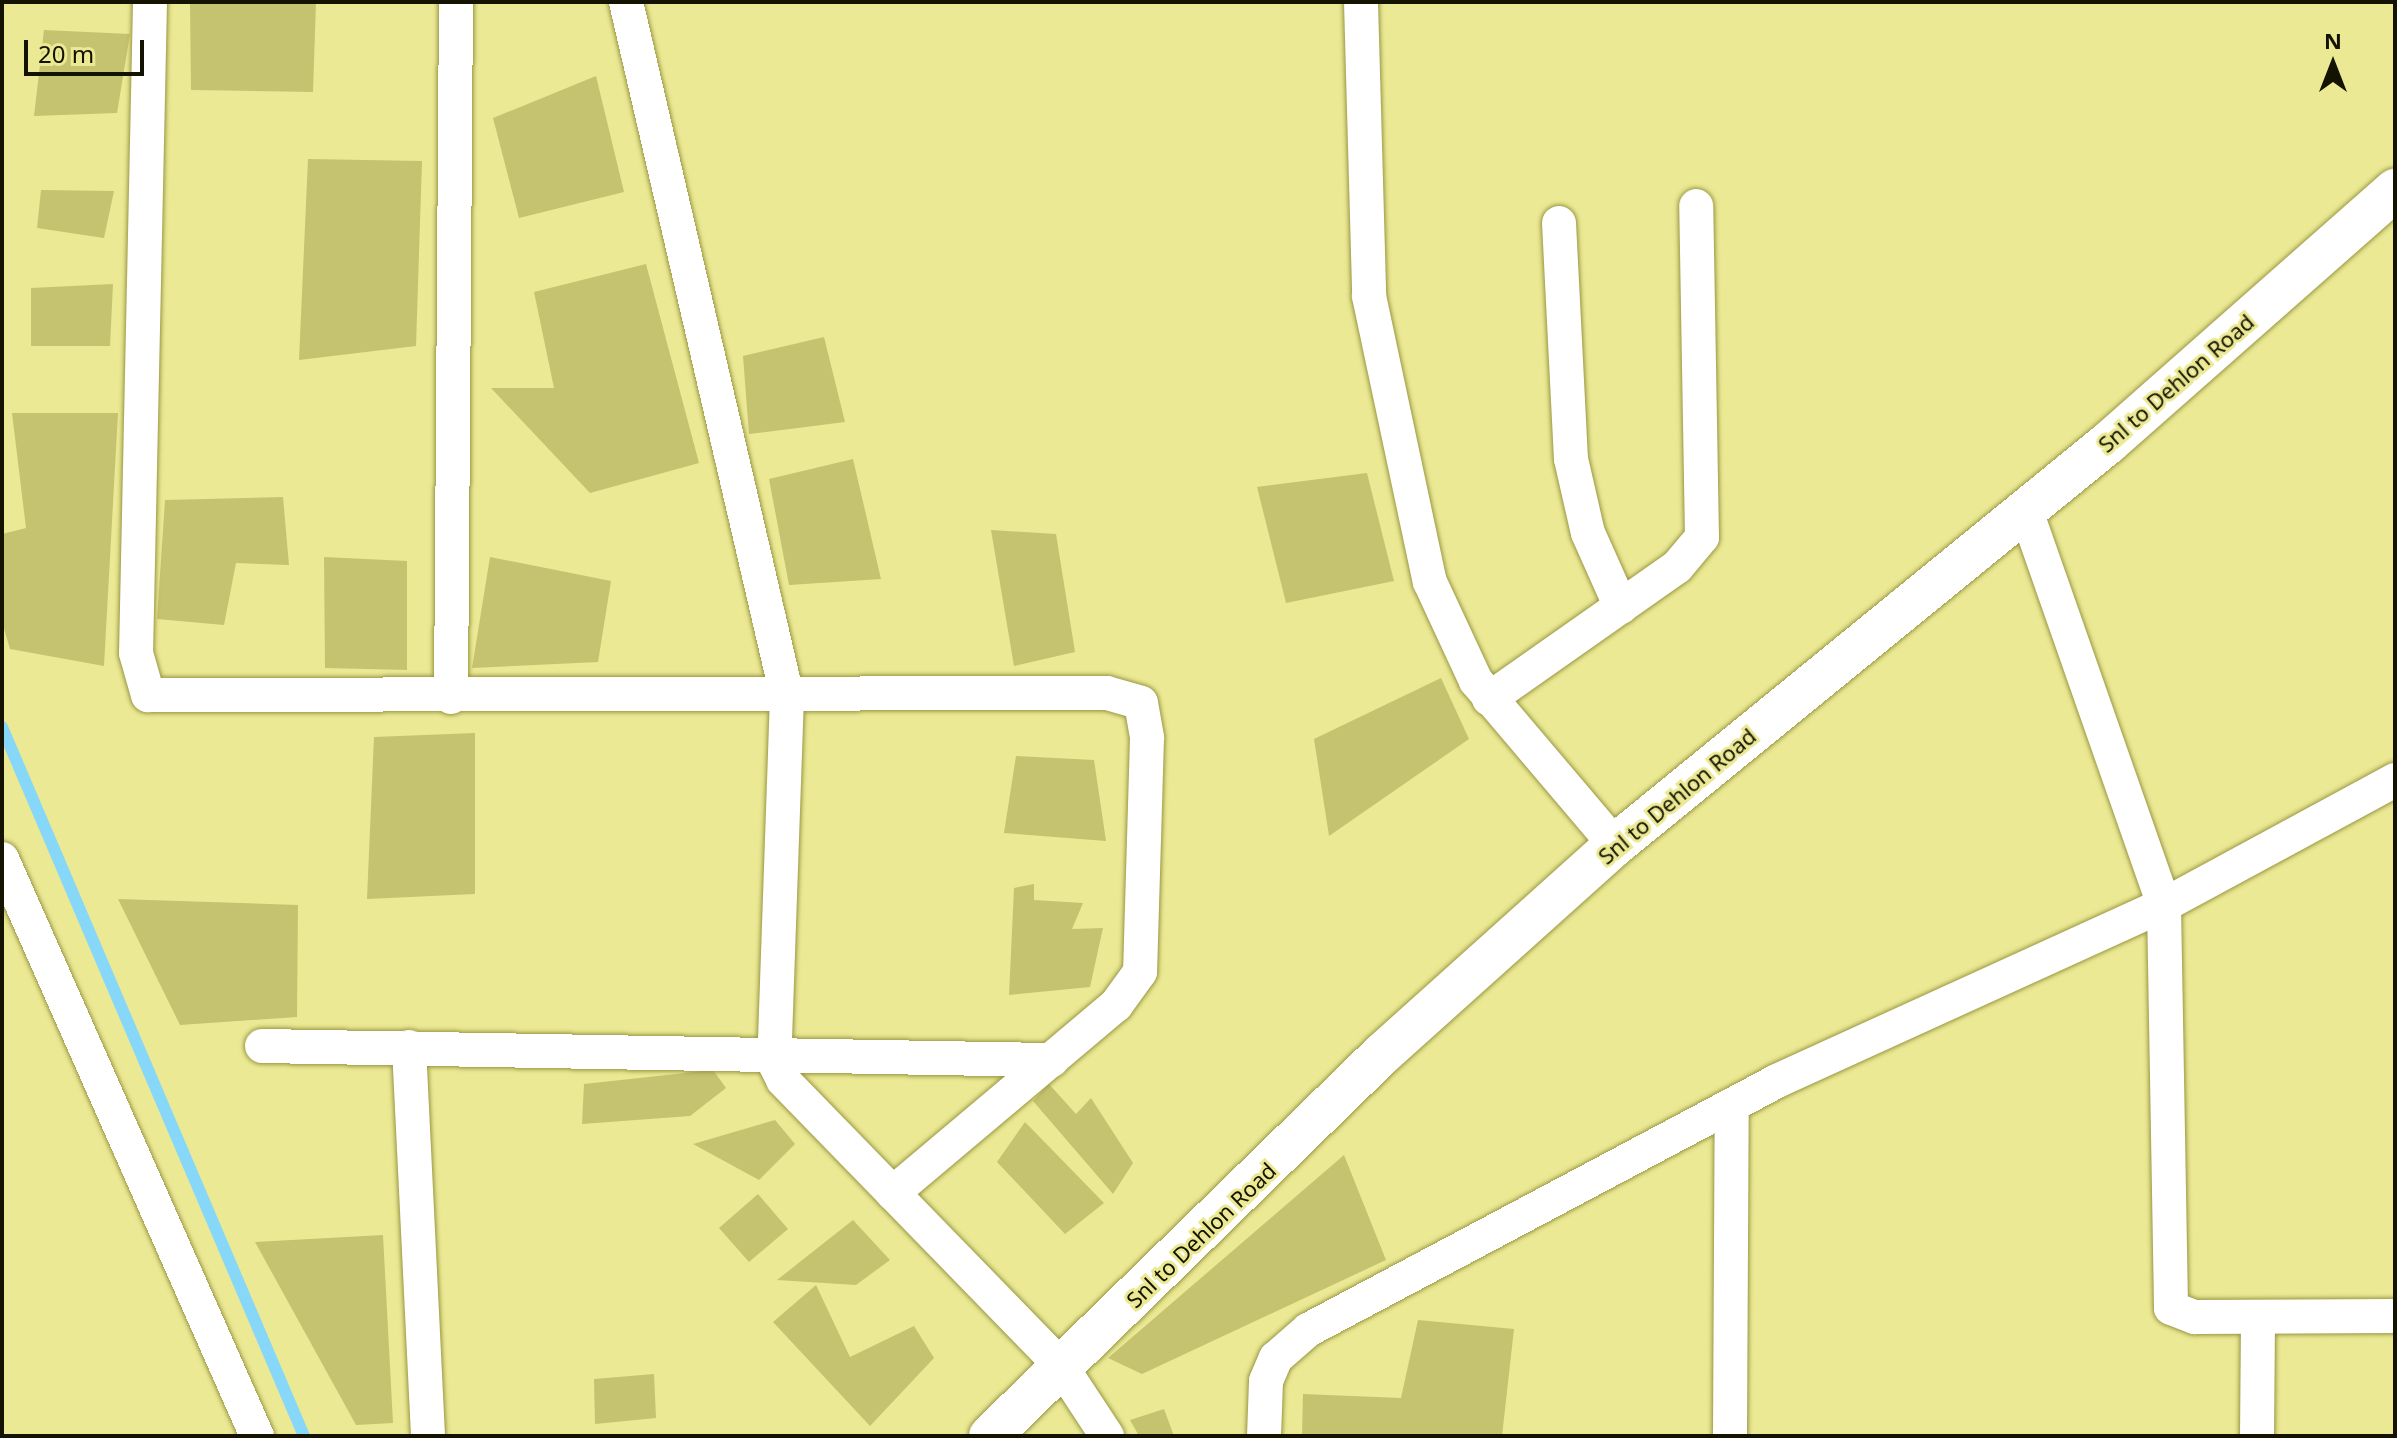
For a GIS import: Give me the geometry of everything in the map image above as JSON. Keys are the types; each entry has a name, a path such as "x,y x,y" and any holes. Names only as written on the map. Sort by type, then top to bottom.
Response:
{"street":[{"path":"150,2 141,685 160,698 1107,693 1141,703 1147,738 1140,972 1116,1005 893,1193"},
{"path":"451,697 456,2"},
{"path":"626,2 787,696 772,1053 783,1080 1061,1366 1107,1436"},
{"path":"1361,2 1363,238 1380,371 1430,582 1449,633 1489,699 1615,845"},
{"name":"Snl to Dehlon Road","path":"990,1436 1061,1366 1167,1271 1382,1054 1615,845 2026,511 2395,190"},
{"path":"1489,699 1692,553 1704,526 1696,206"},
{"path":"1559,223 1571,459 1588,533 1621,607"},
{"path":"2026,511 2164,905 2171,1308 2195,1317 2395,1316"},
{"path":"1264,1436 1266,1381 1276,1358 1308,1330 1732,1105 2164,905 2395,780"},
{"path":"2,859 257,1436"},
{"path":"262,1046 1052,1060"},
{"path":"409,1047 428,1436"},
{"path":"1730,1436 1732,1105"},
{"path":"2257,1436 2258,1317"}],"building":[{"path":"190,2 316,2 313,92 191,90"},
{"path":"44,30 130,34 117,113 34,116"},
{"path":"596,76 624,192 519,218 493,118"},
{"path":"308,159 422,161 416,346 299,360"},
{"path":"41,190 114,191 104,238 37,228"},
{"path":"646,264 699,463 590,493 491,388 554,388 534,292"},
{"path":"113,284 110,346 31,346 31,288"},
{"path":"824,337 845,422 749,434 743,356"},
{"path":"12,413 118,413 104,666 10,649 2,622 2,534 26,528"},
{"path":"853,459 881,579 789,585 769,479"},
{"path":"1367,473 1394,581 1286,603 1257,487"},
{"path":"283,497 289,565 236,563 224,625 157,619 165,500"},
{"path":"991,530 1056,534 1075,652 1014,666"},
{"path":"324,557 407,561 407,670 325,668"},
{"path":"490,557 611,581 598,662 472,668"},
{"path":"1441,678 1469,739 1329,836 1314,739"},
{"path":"475,733 475,894 367,899 374,737"},
{"path":"1016,756 1094,760 1106,841 1004,833"},
{"path":"1034,884 1034,900 1083,903 1072,929 1103,928 1090,987 1009,995 1014,888"},
{"path":"118,899 298,905 297,1017 180,1025"},
{"path":"713,1070 726,1088 690,1116 582,1124 584,1084"},
{"path":"1049,1084 1076,1114 1091,1098 1133,1163 1113,1194 1033,1101"},
{"path":"775,1120 795,1144 759,1180 693,1144"},
{"path":"1025,1122 1104,1203 1065,1234 997,1162"},
{"path":"1344,1155 1386,1260 1142,1374 1108,1358"},
{"path":"758,1194 788,1229 749,1262 719,1228"},
{"path":"853,1220 890,1260 856,1285 777,1280"},
{"path":"383,1235 393,1423 356,1425 255,1242"},
{"path":"816,1285 850,1357 914,1326 934,1358 870,1426 773,1322"},
{"path":"1418,1320 1514,1329 1502,1436 1302,1436 1303,1394 1401,1398"},
{"path":"654,1374 656,1418 595,1424 594,1379"},
{"path":"1164,1409 1174,1436 1139,1436 1130,1420"}],"waterway":[{"path":"2,727 304,1436"}]}
